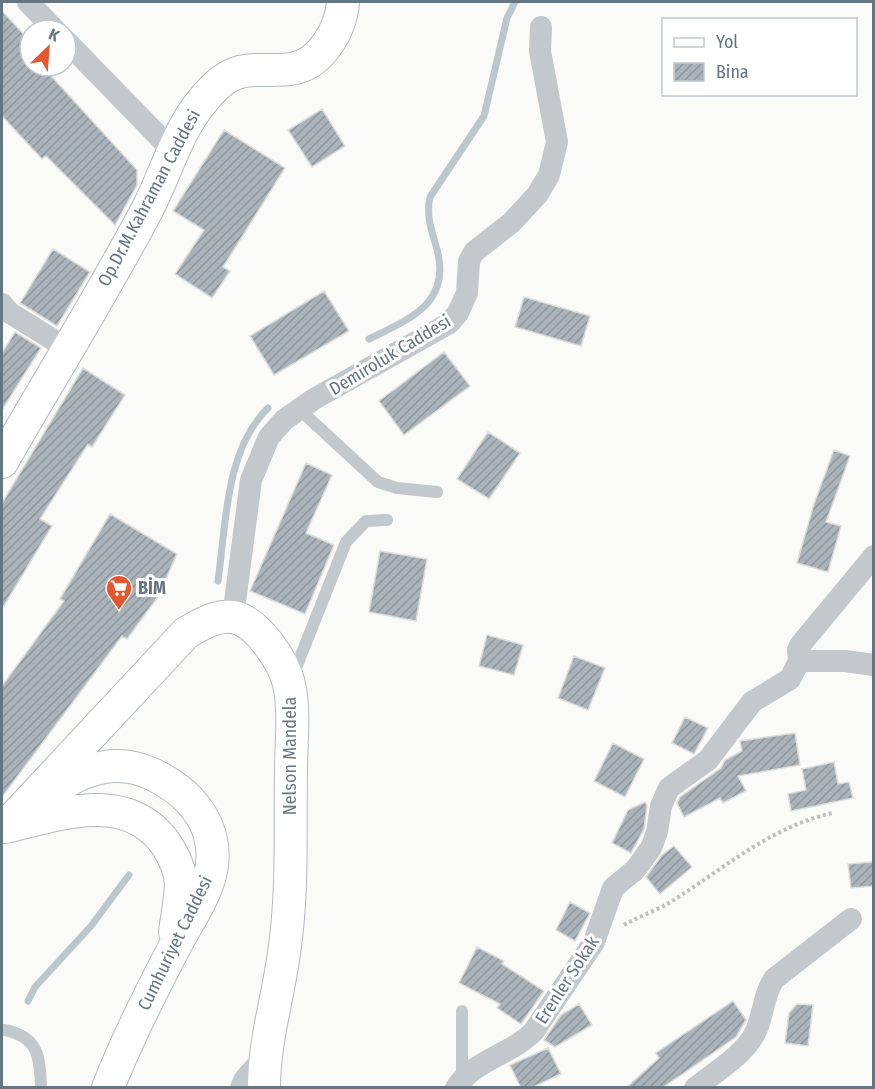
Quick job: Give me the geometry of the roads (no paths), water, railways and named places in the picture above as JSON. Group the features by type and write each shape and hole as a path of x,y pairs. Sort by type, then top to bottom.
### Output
{"street":[{"path":"28,2 43,18"},
{"name":"Op.Dr.M.Kahraman Caddesi","path":"2,462 148,208 172,150 191,112 216,86 234,73 259,68 292,69 307,64 319,54 337,27 343,2"},
{"name":"Demiroluk Caddesi","path":"234,617 250,480 269,437 284,420 299,409 448,324 458,314 467,293 469,261 474,252 511,223 537,195 549,175 557,142 540,51 541,27"},
{"path":"78,53 172,150"},
{"path":"2,304 10,313 68,349"},
{"name":"Erenler Sokak","path":"459,1083 476,1066 525,1041 569,982 594,942 613,888 635,870 651,848 657,832 661,806 669,788 708,760 746,707 790,679 799,661 798,650 801,644 873,556"},
{"path":"3,828 186,633 210,620 234,617"},
{"name":"Nelson Mandela","path":"234,617 262,636 280,660 289,685 290,882 285,952 264,1073"},
{"path":"799,661 845,661 873,665"},
{"name":"Cumhuriyet Caddesi","path":"3,828 70,778 87,770 105,766 127,767 149,773 174,785 189,798 208,827 213,861 200,901 173,949 108,1088"},
{"path":"3,828 94,809 135,816 154,830 178,866 181,885 173,949"},
{"path":"695,1088 748,1043 755,1032 767,989 774,979 851,919"},
{"path":"241,1088 244,1080 264,1073"}],"lane":[{"path":"299,409 378,482 397,488 437,492"},
{"path":"289,685 346,542 366,521 387,520"},
{"path":"459,1083 462,1011"},
{"path":"4,1030 20,1033 30,1041 38,1056 40,1088"}],"waterway":[{"path":"369,339 414,315 434,294 439,281 440,265 430,222 430,197 484,116 507,18 515,2"},
{"path":"218,581 226,513 235,466 254,425 268,408"},
{"path":"28,1001 35,987 91,926 129,875"}],"place":[{"name":"BİM","path":"119,611"}]}
